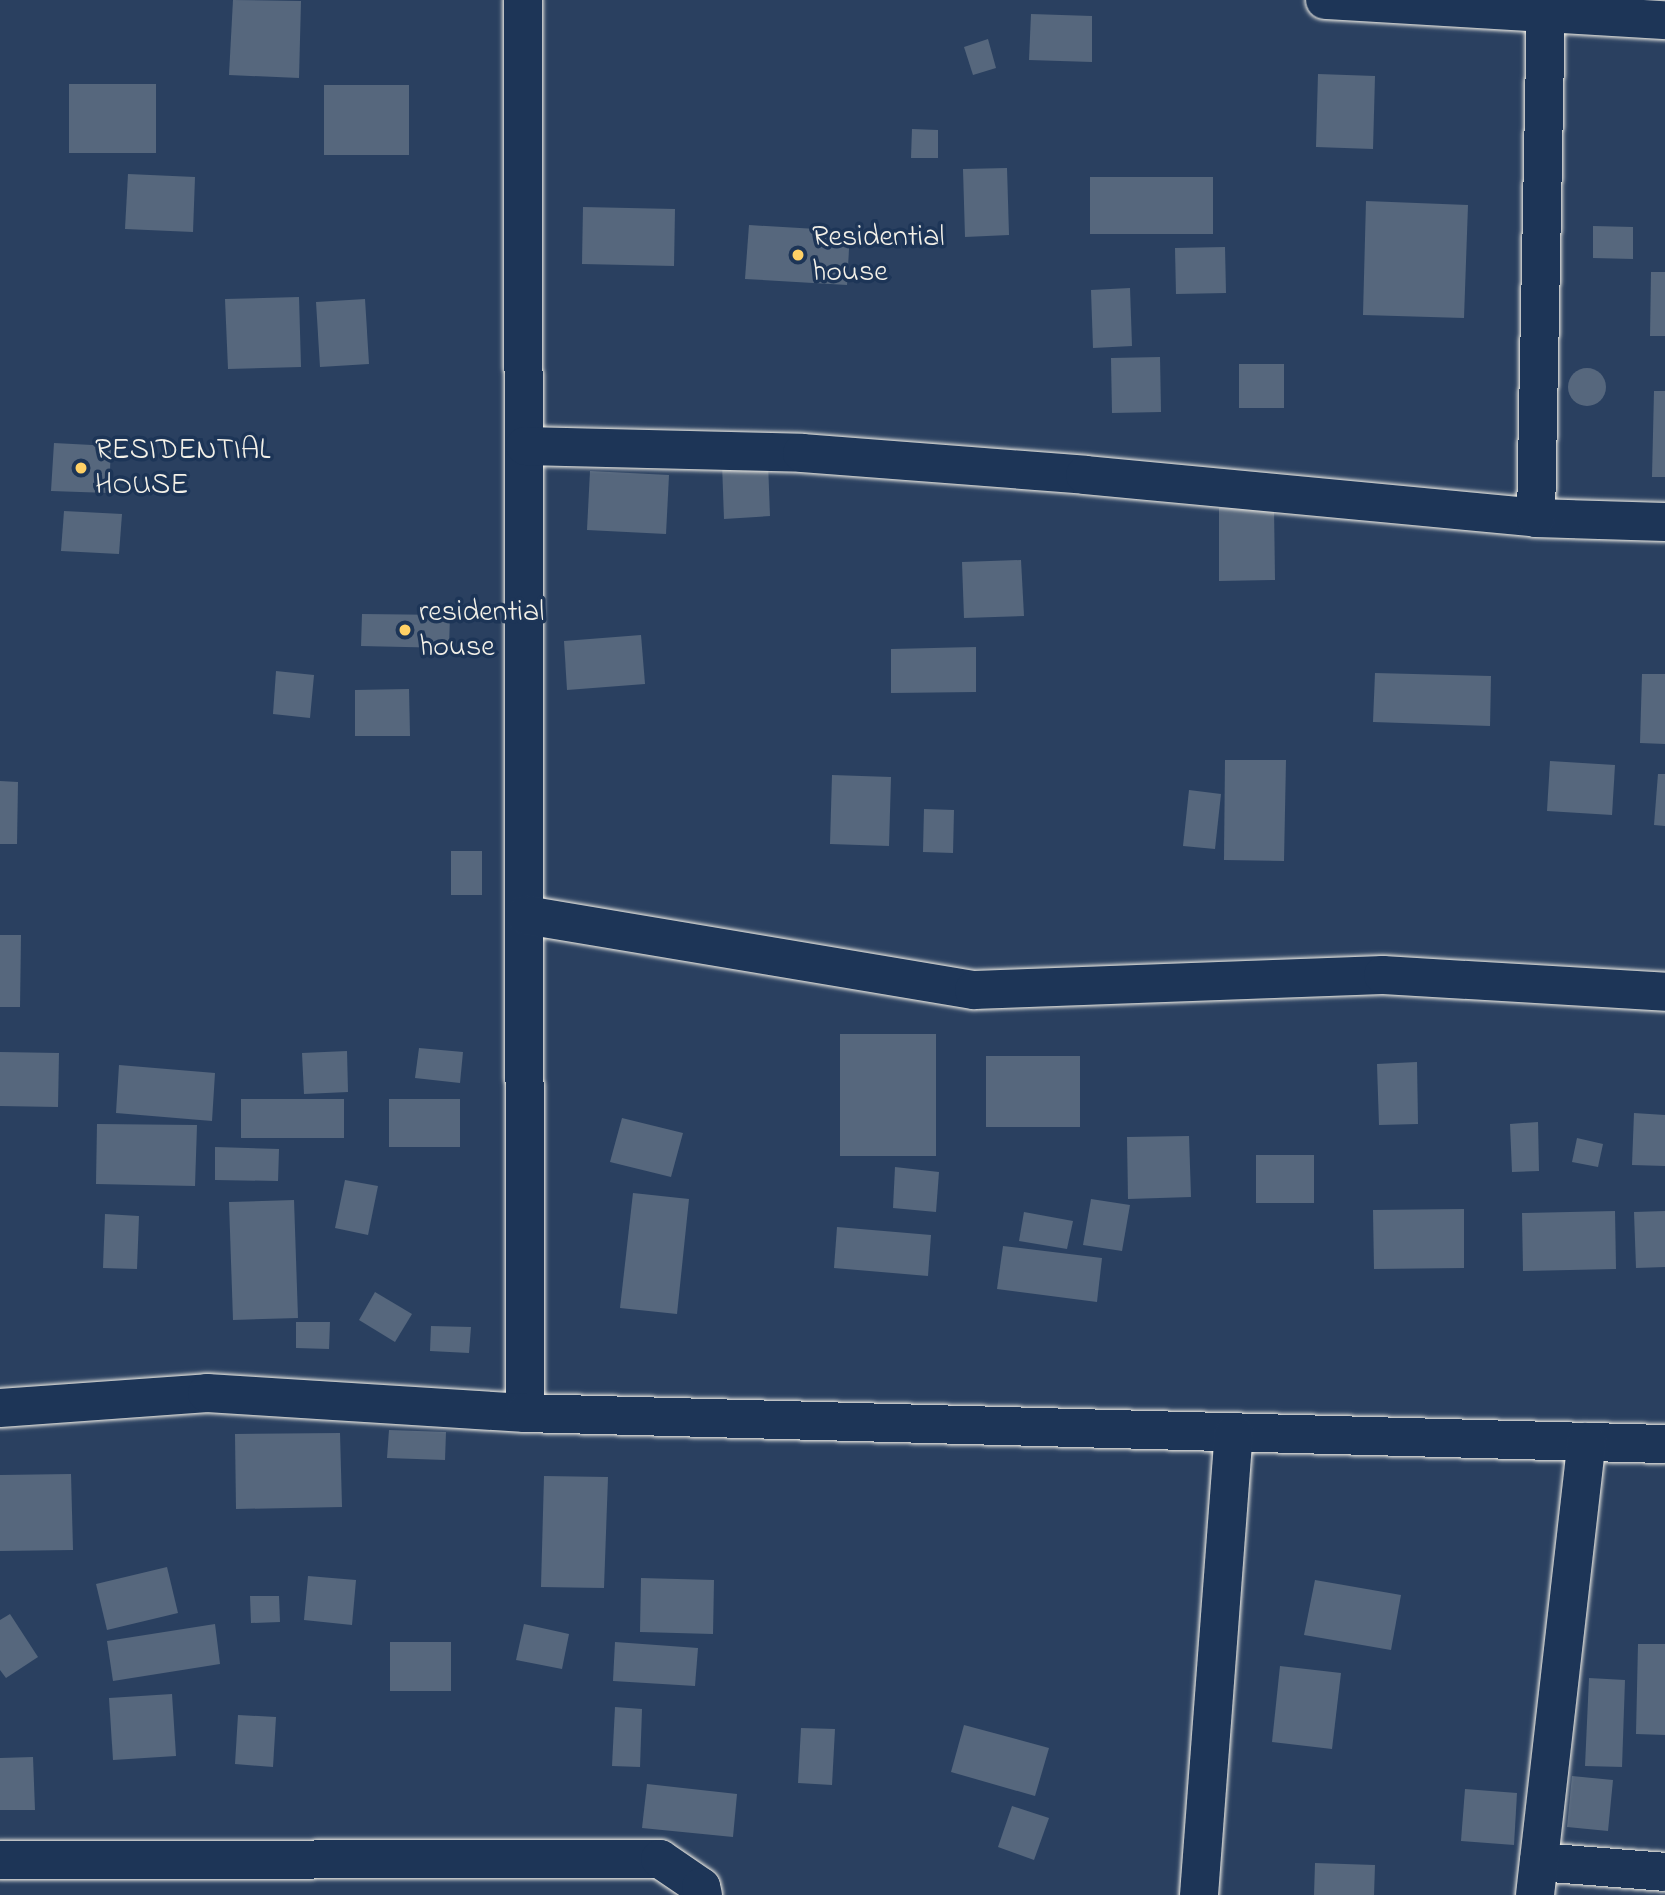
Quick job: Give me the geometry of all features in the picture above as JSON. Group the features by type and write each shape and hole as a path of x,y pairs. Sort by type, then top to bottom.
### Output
{"street":[{"path":"523,0 525,1413"},
{"path":"1325,0 1546,6 1665,20"},
{"path":"1536,518 1546,6"},
{"path":"525,446 802,453 1085,475 1536,518 1665,522"},
{"path":"525,915 974,990 1383,975 1665,992"},
{"path":"0,1408 207,1392 525,1413 1665,1444"},
{"path":"1199,1895 1234,1433"},
{"path":"1587,1442 1537,1879 1665,1872"},
{"path":"0,1860 660,1859 701,1887 703,1895"}],"building":[{"path":"233,0 301,1 299,78 229,75"},
{"path":"1031,14 1092,16 1092,62 1029,60"},
{"path":"988,39 996,68 973,75 964,47"},
{"path":"1318,74 1375,76 1373,149 1316,147"},
{"path":"69,84 156,84 156,153 69,153"},
{"path":"324,85 409,85 409,155 324,155"},
{"name":"residential house","path":"912,129 938,130 938,158 911,158"},
{"name":"Residential house","path":"1007,168 1009,235 965,237 963,169"},
{"path":"128,174 195,177 193,232 125,229"},
{"path":"1090,177 1213,177 1213,234 1090,234"},
{"path":"1366,201 1468,205 1464,318 1363,315"},
{"path":"583,207 675,209 674,266 582,264"},
{"name":"Residential house","path":"749,225 850,231 847,285 745,279"},
{"path":"1593,226 1633,227 1633,259 1593,258"},
{"path":"1225,247 1226,293 1176,294 1175,248"},
{"path":"1651,272 1665,272 1665,336 1650,336"},
{"path":"1130,288 1132,346 1093,348 1091,290"},
{"path":"299,297 301,367 228,369 225,299"},
{"path":"365,299 369,364 320,367 316,302"},
{"path":"1160,357 1161,412 1112,413 1111,358"},
{"path":"1239,364 1284,364 1284,408 1239,408"},
{"path":"1587,368 1600,374 1606,387 1600,400 1587,406 1574,400 1568,387 1574,374"},
{"path":"1654,391 1665,391 1665,477 1652,477"},
{"name":"RESIDENTIAL HOUSE","path":"54,443 111,446 109,493 51,491"},
{"path":"768,462 770,516 724,519 722,463"},
{"path":"590,471 669,475 666,534 587,530"},
{"path":"1219,508 1274,508 1275,580 1219,581"},
{"name":"RESIDENTIAL HOUSE","path":"64,511 122,514 119,554 61,551"},
{"path":"1021,560 1024,616 964,618 962,562"},
{"name":"residential house","path":"362,614 450,615 449,648 361,646"},
{"path":"641,635 645,684 567,690 564,641"},
{"path":"976,647 976,692 891,693 891,649"},
{"path":"276,671 314,675 310,718 273,714"},
{"path":"1375,673 1491,676 1490,726 1373,722"},
{"path":"1642,674 1665,674 1665,744 1640,743"},
{"name":"RESIDENTIAL HOUSE","path":"409,689 410,736 355,736 355,690"},
{"path":"1225,760 1286,760 1284,861 1224,860"},
{"path":"1550,761 1615,765 1612,815 1547,811"},
{"path":"1658,774 1665,774 1665,826 1654,825"},
{"path":"832,775 891,777 889,846 830,844"},
{"path":"0,781 18,782 17,844 0,844"},
{"path":"1189,790 1221,794 1215,849 1183,846"},
{"path":"924,809 954,810 953,853 923,852"},
{"path":"451,851 482,851 482,895 451,895"},
{"path":"0,935 21,935 20,1007 0,1007"},
{"path":"840,1034 936,1034 936,1156 840,1156"},
{"path":"419,1048 463,1052 460,1083 415,1078"},
{"path":"347,1051 348,1092 304,1094 302,1053"},
{"path":"0,1052 59,1053 58,1107 0,1106"},
{"path":"986,1056 1080,1056 1080,1127 986,1127"},
{"path":"1417,1062 1418,1124 1379,1125 1377,1064"},
{"path":"119,1065 215,1073 212,1121 116,1113"},
{"path":"241,1099 344,1099 344,1138 241,1138"},
{"path":"389,1099 460,1099 460,1147 389,1147"},
{"path":"1634,1113 1665,1115 1665,1166 1632,1165"},
{"path":"622,1118 683,1133 671,1177 610,1162"},
{"path":"1538,1122 1539,1171 1512,1172 1510,1124"},
{"path":"97,1124 197,1125 195,1186 96,1184"},
{"path":"1189,1136 1191,1197 1128,1199 1127,1137"},
{"path":"1577,1138 1603,1144 1598,1167 1572,1162"},
{"path":"215,1147 279,1149 278,1181 215,1180"},
{"path":"1256,1155 1314,1155 1314,1203 1256,1203"},
{"path":"895,1167 939,1172 936,1212 893,1208"},
{"path":"345,1180 378,1186 368,1235 335,1228"},
{"path":"633,1193 689,1199 677,1314 620,1308"},
{"path":"1091,1199 1130,1205 1122,1251 1083,1245"},
{"path":"294,1200 298,1318 233,1320 229,1202"},
{"path":"1464,1209 1464,1268 1374,1269 1373,1210"},
{"path":"1615,1211 1616,1269 1523,1271 1522,1213"},
{"path":"1665,1211 1665,1267 1636,1268 1634,1212"},
{"path":"1024,1212 1073,1221 1067,1249 1019,1241"},
{"path":"105,1214 139,1216 137,1269 103,1268"},
{"path":"837,1227 931,1235 928,1276 834,1268"},
{"path":"1003,1246 1102,1258 1097,1302 997,1289"},
{"path":"375,1292 412,1314 395,1342 359,1320"},
{"path":"296,1322 330,1322 329,1349 296,1348"},
{"path":"431,1326 471,1327 469,1353 430,1351"},
{"path":"389,1430 446,1432 445,1460 387,1458"},
{"path":"340,1433 342,1507 236,1509 235,1434"},
{"path":"71,1474 73,1550 0,1551 0,1475"},
{"path":"544,1476 608,1477 604,1588 541,1587"},
{"path":"167,1567 178,1613 107,1630 96,1584"},
{"path":"308,1576 356,1580 352,1625 304,1620"},
{"path":"641,1578 714,1580 713,1634 640,1632"},
{"path":"1315,1580 1401,1595 1391,1650 1304,1635"},
{"path":"250,1596 279,1596 280,1622 251,1623"},
{"path":"10,1614 38,1657 6,1678 0,1670 0,1620"},
{"path":"215,1624 220,1664 113,1681 107,1641"},
{"path":"524,1624 569,1634 562,1669 516,1660"},
{"path":"390,1642 451,1642 451,1691 390,1691"},
{"path":"615,1642 698,1648 695,1686 613,1681"},
{"path":"1638,1644 1665,1644 1665,1735 1636,1734"},
{"path":"1280,1666 1341,1673 1332,1749 1272,1742"},
{"path":"1589,1678 1625,1680 1622,1767 1585,1766"},
{"path":"172,1694 176,1756 113,1760 109,1698"},
{"path":"615,1707 642,1709 640,1767 612,1766"},
{"path":"238,1715 276,1717 273,1767 235,1764"},
{"path":"964,1725 1049,1748 1035,1796 951,1772"},
{"path":"801,1728 835,1729 832,1785 798,1783"},
{"path":"33,1757 35,1810 0,1810 0,1758"},
{"path":"1572,1776 1613,1780 1608,1831 1567,1827"},
{"path":"647,1784 737,1794 733,1837 642,1828"},
{"path":"1465,1789 1517,1793 1514,1845 1461,1841"},
{"path":"1012,1806 1049,1818 1034,1860 998,1847"},
{"path":"1315,1863 1375,1865 1374,1895 1314,1895"}],"place":[{"name":"Residential house","path":"798,255"},
{"name":"RESIDENTIAL HOUSE","path":"81,468"},
{"name":"residential house","path":"405,630"}]}
